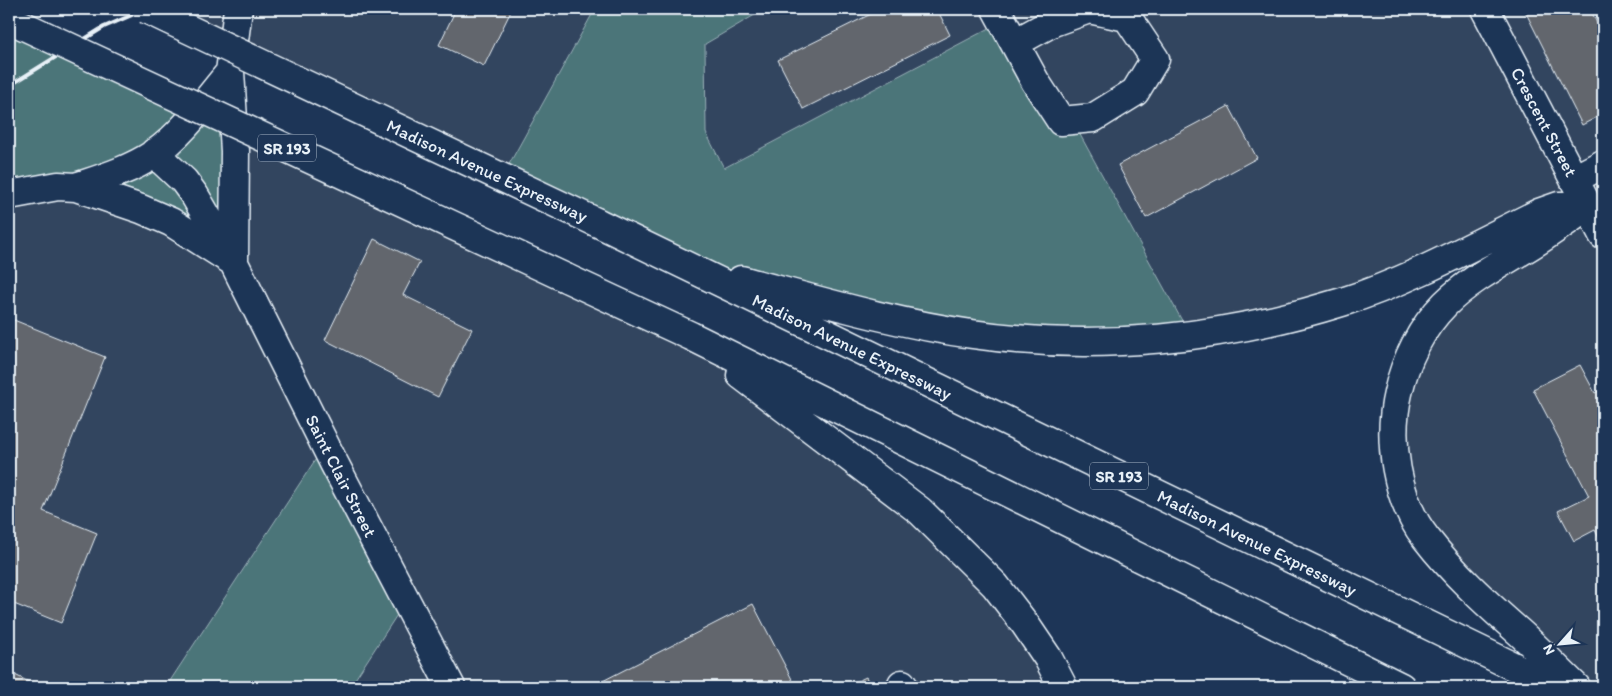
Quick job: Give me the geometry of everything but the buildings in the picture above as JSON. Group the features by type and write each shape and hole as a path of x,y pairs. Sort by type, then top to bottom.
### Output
{"main road":[{"name":"Madison Avenue Expressway","path":"146,9 596,222 1556,687"},
{"name":"Saint Clair Street","path":"234,263 235,152 230,72 238,9"},
{"path":"996,9 1035,81 1061,121 1093,118 1135,92 1155,59 1127,17 1088,9 1053,22 1015,43"},
{"name":"Crescent Street","path":"1485,9 1603,235"},
{"name":"SR 193","path":"9,19 691,336 1401,687"},
{"path":"76,187 126,169 154,153 178,132 230,72"},
{"name":"Saint Clair Street","path":"154,153 184,181 195,196 234,263 334,463 451,687"},
{"path":"1574,179 1603,164"},
{"path":"9,195 58,186 76,187 141,208 171,222 234,263"},
{"path":"682,265 884,317 939,328 974,334 1057,342 1105,342 1190,336 1276,319 1343,302 1419,272 1540,213 1559,206 1588,206"},
{"path":"1576,687 1479,597 1425,537 1412,515 1403,493 1392,437 1395,404 1401,378 1417,342 1445,304 1473,280 1542,238 1588,206"},
{"path":"691,336 920,511 995,585 1048,658 1063,687"}],"shaded area":[{"path":"146,9 595,9 502,177"},
{"path":"765,9 1603,9 1603,687 1576,687 1425,537 1395,460 1417,342 1587,207 1419,272 1191,337 1072,120 1003,21 724,168 706,133 705,44"},
{"path":"235,124 691,336 920,511 1063,687 350,687 406,601 325,445 166,687 9,687 9,195"}],"green space":[{"path":"595,9 765,9 705,44 706,133 724,168 1003,21 1072,120 1191,337 1057,342 682,265 502,177"},
{"path":"9,19 199,108 230,72 234,263 76,187 9,195"},
{"path":"325,445 406,601 350,687 166,687"}],"railway":[{"path":"9,86 104,27 146,9"}]}
